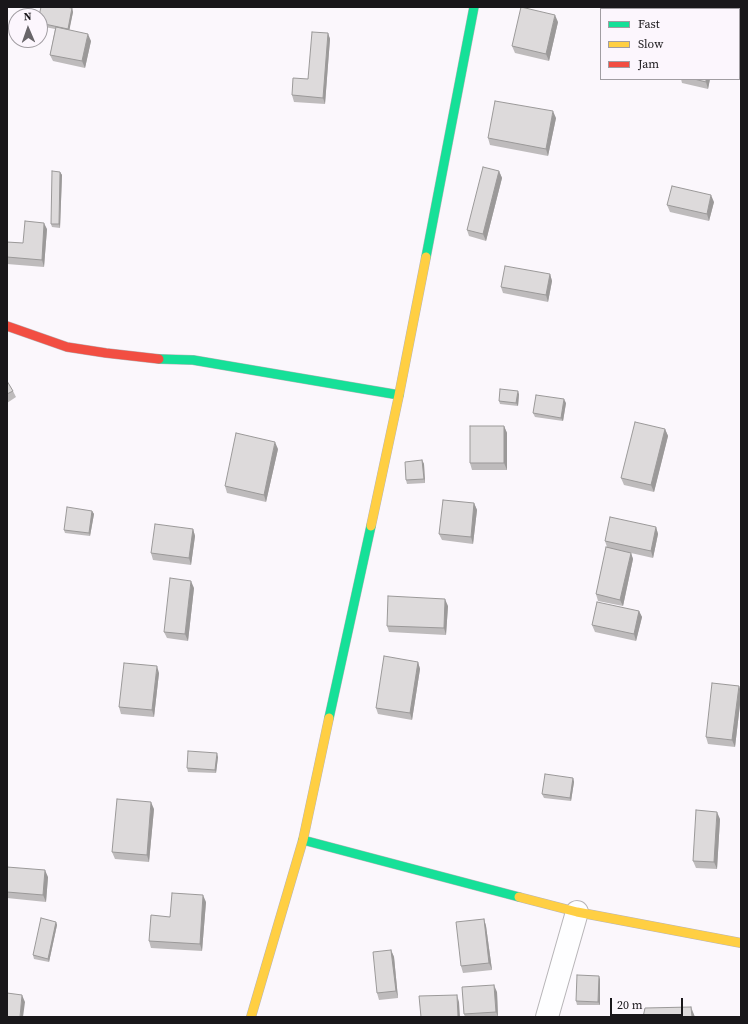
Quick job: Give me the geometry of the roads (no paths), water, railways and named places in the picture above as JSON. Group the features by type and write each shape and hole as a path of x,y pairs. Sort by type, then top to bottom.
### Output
{"street":[{"path":"251,1017 303,840 399,395 474,7"},
{"path":"7,326 67,347 106,353 173,360 193,360 399,395"},
{"path":"303,840 577,912 741,943"},
{"path":"547,1017 577,912"}]}
